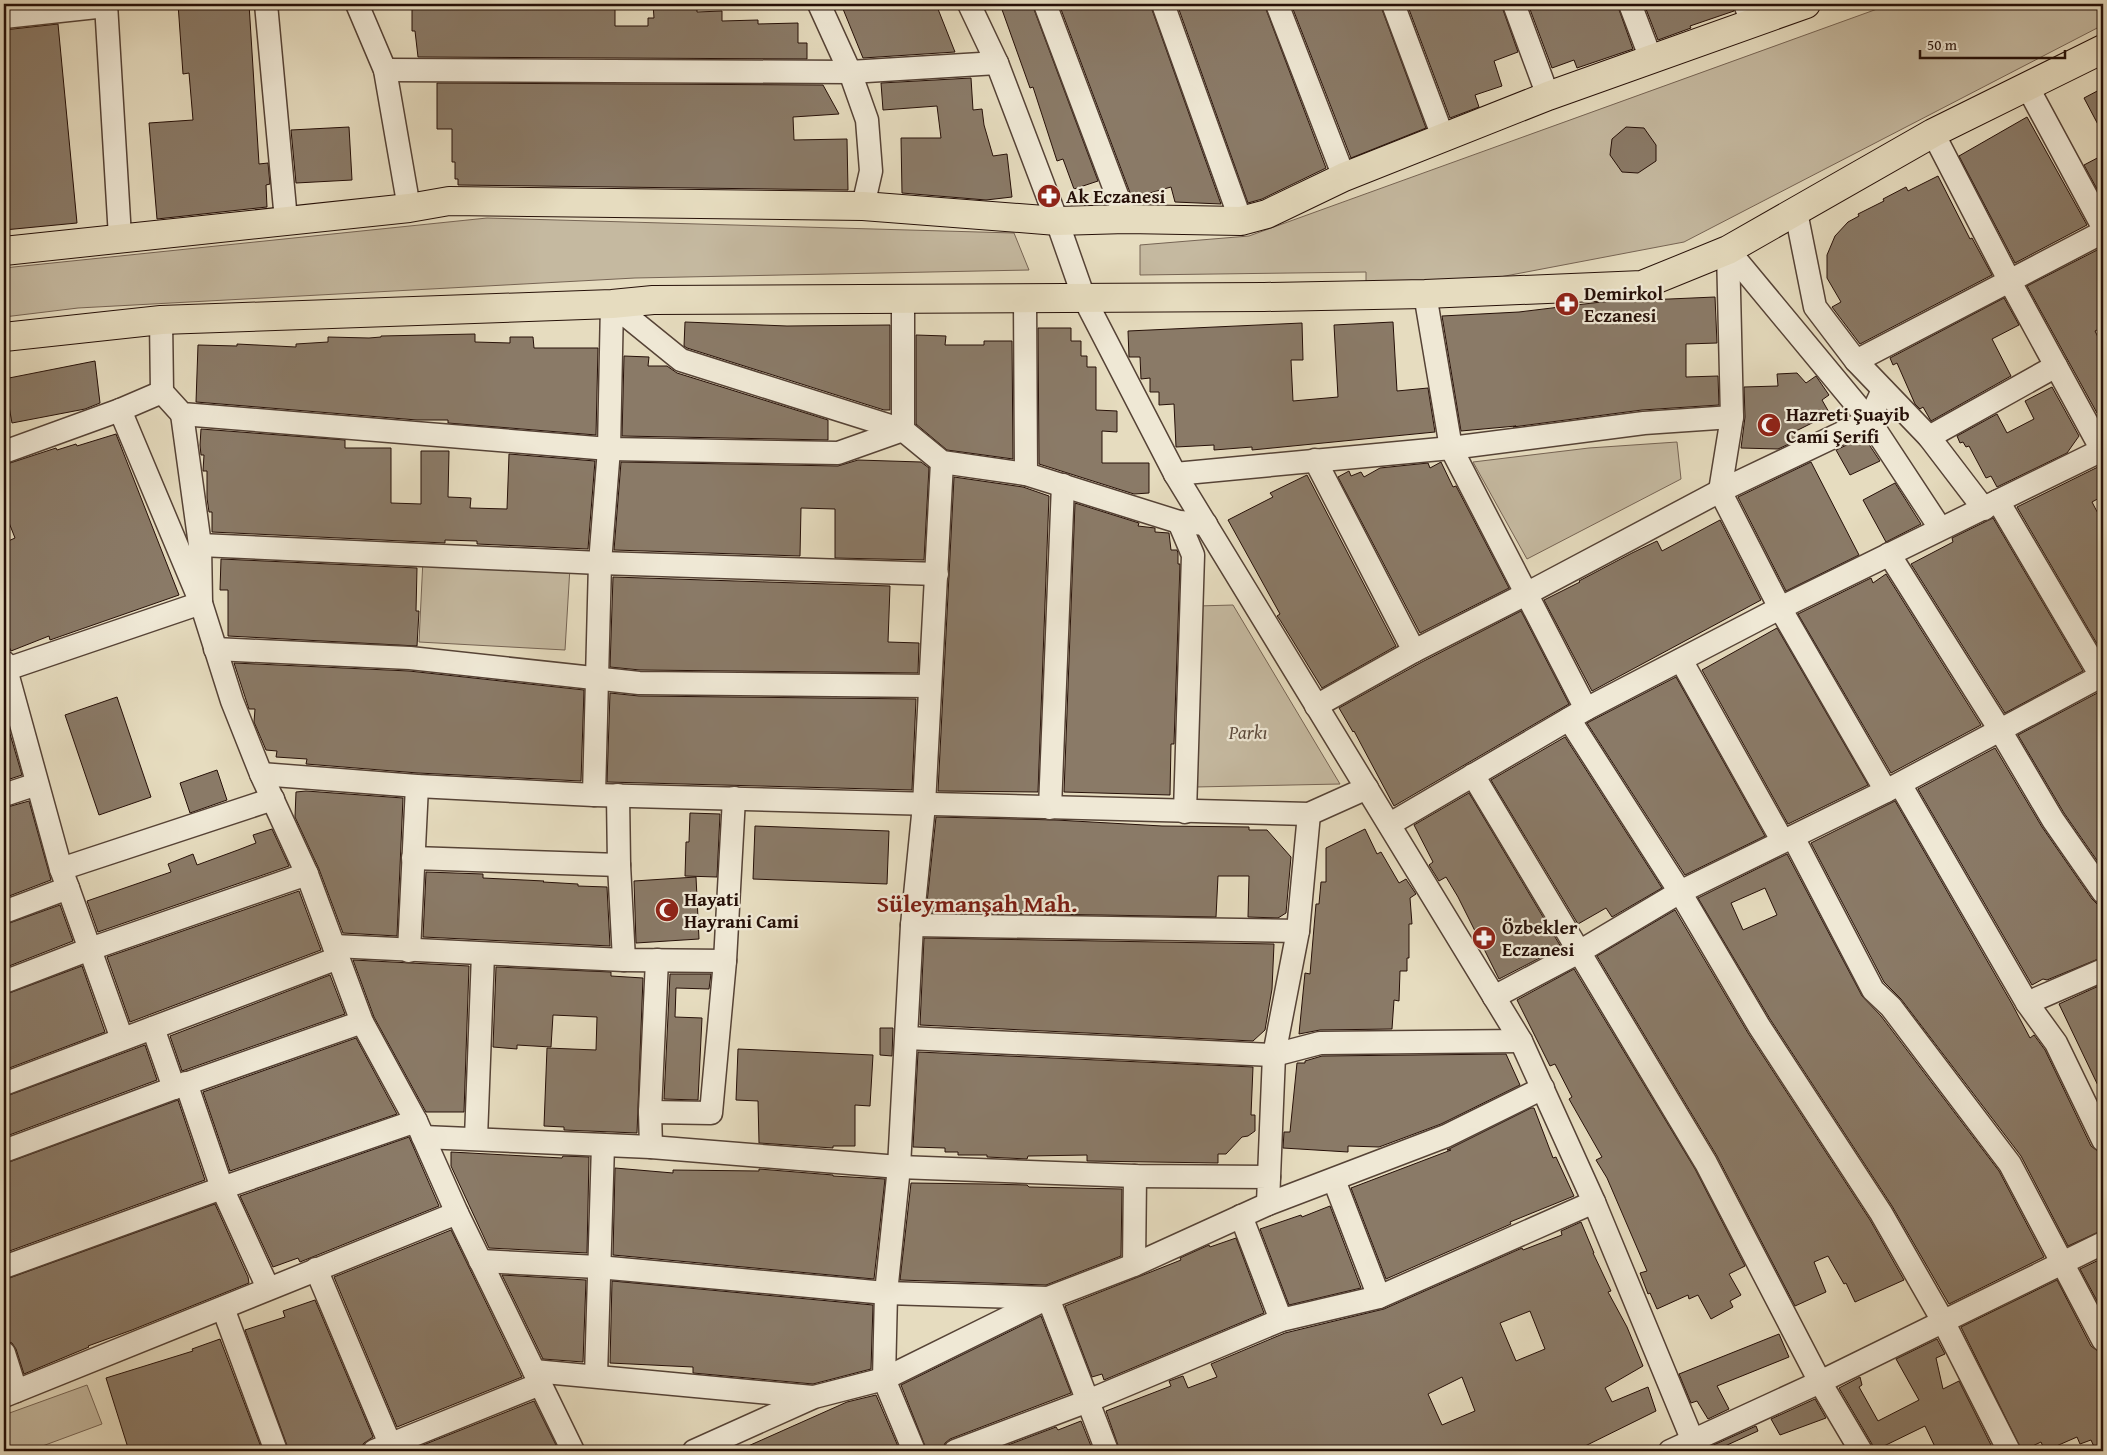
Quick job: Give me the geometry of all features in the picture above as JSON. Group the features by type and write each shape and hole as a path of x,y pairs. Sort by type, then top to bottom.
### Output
{"main road":[{"path":"4,250 409,208 449,201 864,206 1057,221 1126,219 1241,221 1267,214 1344,177 1443,137 1548,96 1651,60 1749,13 1806,4"},
{"path":"4,337 160,320 612,304 653,300 1264,298 1425,294 1642,285 1728,250 1933,133 2028,88 2103,49"}],"street":[{"path":"266,4 286,220"},
{"path":"357,4 385,70 409,208"},
{"path":"819,4 850,72 867,120 871,171 864,206"},
{"path":"969,4 997,63 1084,298 1175,474 1521,1041 1544,1088 1594,1202 1694,1446"},
{"path":"1045,4 1126,219"},
{"path":"1163,4 1241,221"},
{"path":"1277,4 1344,177"},
{"path":"1393,4 1443,137"},
{"path":"1514,4 1548,96"},
{"path":"1630,4 1651,60"},
{"path":"4,17 106,5 120,237"},
{"path":"385,70 850,72 997,63"},
{"path":"2028,88 2103,227"},
{"path":"1390,824 1578,714 1780,608 1940,528 2103,451 2009,280 1933,133"},
{"path":"1494,997 1579,952 1680,892 1893,787 2102,676 1991,505 1856,361 1815,307 1796,212"},
{"path":"1856,361 2103,232"},
{"path":"1728,250 1732,417 1720,491 1780,608 2028,1003 2056,1043 2103,1140"},
{"path":"1728,250 1869,420 1940,528"},
{"path":"1425,294 1451,448 1526,594 1578,714 1759,1026 1880,1214 1943,1321 2009,1451"},
{"path":"1025,299 1026,474"},
{"path":"903,300 903,430"},
{"path":"612,304 681,360 903,430 942,462 1026,474 1179,522 1206,524"},
{"path":"594,795 600,563 609,449 612,304"},
{"path":"160,320 162,392 182,414 200,544 201,603"},
{"path":"1929,438 2056,366"},
{"path":"1316,706 1414,651 1720,491 1869,420 1883,390"},
{"path":"4,452 120,410 162,392"},
{"path":"120,410 201,603 232,701 261,774 307,874 362,1022 420,1129 457,1214 573,1451"},
{"path":"182,414 609,449 838,453 903,430"},
{"path":"1175,474 1451,448 1644,423 1732,417"},
{"path":"1315,460 1414,651"},
{"path":"914,1451 884,1379 886,1293 899,1167 912,925 924,805 942,462"},
{"path":"1050,808 1063,485"},
{"path":"1179,522 1192,555 1184,812"},
{"path":"200,544 600,563 937,574"},
{"path":"1889,554 2000,730 2053,820 2103,892"},
{"path":"122,1039 65,878 5,667 201,603"},
{"path":"215,649 410,658 639,683 930,686"},
{"path":"1681,660 1788,838 1873,990 1891,1007 2010,1164 2103,1340"},
{"path":"261,774 417,786 618,796 1310,814 1367,788"},
{"path":"1474,775 1706,1164 1820,1382 1861,1451"},
{"path":"4,795 37,784"},
{"path":"409,951 417,786"},
{"path":"618,796 619,865 624,960"},
{"path":"650,1112 711,1114 725,961 734,798"},
{"path":"4,912 65,878 273,799"},
{"path":"1268,1204 1274,1055 1298,931 1310,814"},
{"path":"413,858 619,865"},
{"path":"4,982 90,949 307,874"},
{"path":"912,925 1298,931"},
{"path":"4,1084 152,1028 336,952 409,951 624,960 725,961"},
{"path":"476,1138 483,954"},
{"path":"651,1147 650,1112 657,960"},
{"path":"2028,1003 2103,970"},
{"path":"4,1152 180,1086 362,1022"},
{"path":"152,1028 180,1086 222,1188 268,1288"},
{"path":"907,1038 1274,1055 1320,1043 1521,1041"},
{"path":"708,1448 814,1397 884,1379 1048,1298 1134,1265 1268,1204 1446,1136 1544,1088"},
{"path":"4,1267 222,1188 420,1129 476,1138 651,1147 899,1167 1135,1176 1269,1177"},
{"path":"596,1376 603,1145"},
{"path":"1134,1265 1135,1176"},
{"path":"1334,1180 1380,1297"},
{"path":"955,1451 1088,1401 1281,1320 1380,1297 1594,1202"},
{"path":"4,1353 10,1393 223,1308 268,1288 457,1214"},
{"path":"1241,1216 1281,1320"},
{"path":"1670,1451 1694,1446 2103,1243"},
{"path":"480,1260 598,1267 886,1293 1048,1298"},
{"path":"316,1269 386,1449 537,1377 596,1376 814,1397"},
{"path":"1048,1298 1107,1451"},
{"path":"223,1308 276,1451"}],"green space":[{"path":"1891,4 2103,4 2103,25 1684,242 1458,285 1366,288 1366,272 1140,275 1140,245 1249,236"},
{"path":"487,218 1014,233 1029,270 635,278 78,308 4,317 4,268"},
{"path":"1677,442 1681,479 1527,559 1473,462 1589,448"},
{"path":"423,559 570,567 565,650 419,642"},
{"name":"Parkı","path":"1233,605 1340,784 1195,787 1197,606"},
{"path":"87,1385 102,1424 29,1451 4,1451 4,1415"}],"building":[{"path":"178,4 249,4 259,164 268,163 270,184 266,185 267,207 157,219 149,123 193,120 189,73 183,74"},
{"path":"412,4 615,4 615,26 648,26 648,18 654,18 653,4 697,4 697,12 722,11 722,21 758,20 758,24 798,23 798,43 807,43 807,59 418,57 415,31 412,31"},
{"path":"841,4 936,4 955,52 863,58"},
{"path":"1000,4 1032,4 1098,181 1074,189 1063,159 1057,161 1033,87 1030,88"},
{"path":"1059,4 1150,4 1221,204 1175,202 1171,187 1132,198"},
{"path":"1177,4 1264,4 1326,168 1262,199 1248,203"},
{"path":"1291,4 1380,4 1426,128 1351,158"},
{"path":"1407,4 1501,4 1518,52 1494,61 1502,86 1475,95 1479,107 1450,118"},
{"path":"1528,4 1617,4 1633,49 1577,68 1574,60 1552,68"},
{"path":"1644,4 1732,4 1734,11 1690,26 1691,28 1658,40"},
{"path":"58,24 77,223 4,230 4,30"},
{"path":"971,78 973,110 982,109 984,125 993,156 1007,154 1012,197 986,200 902,193 901,138 941,138 937,106 883,110 881,83"},
{"path":"437,83 823,85 839,114 793,117 794,140 847,139 848,190 458,185 458,179 455,179 455,162 452,162 452,129 437,129"},
{"path":"2103,88 2103,134 2084,98"},
{"path":"2027,117 2087,225 2015,263 1959,156"},
{"path":"349,127 352,180 296,183 291,130"},
{"path":"1626,127 1644,128 1656,145 1656,161 1638,173 1622,172 1610,155 1612,139"},
{"path":"2103,155 2103,200 2084,165"},
{"path":"1938,176 1970,239 1972,238 1992,275 1860,344 1832,307 1841,302 1827,278 1827,255 1835,236 1848,222 1859,216 1858,214 1884,201 1883,199 1906,187 1908,191"},
{"path":"2103,247 2103,327 2095,331 2103,347 2103,404 2097,413 2027,286"},
{"path":"1715,297 1717,343 1686,344 1686,377 1718,376 1719,405 1642,410 1513,427 1516,426 1461,431 1442,316 1519,312 1601,302"},
{"path":"2004,298 2019,325 1992,339 2011,376 1931,421 1923,407 1920,409 1915,404 1897,363 1893,365 1890,358"},
{"path":"685,322 787,326 890,325 890,410 884,410 687,348 684,346"},
{"path":"1393,322 1397,391 1428,388 1435,432 1252,450 1252,447 1214,450 1214,445 1176,447 1174,404 1159,405 1159,392 1150,392 1150,378 1141,379 1140,357 1129,357 1128,331 1302,323 1303,360 1291,360 1293,401 1338,397 1334,325"},
{"path":"1038,328 1071,328 1071,341 1081,341 1081,356 1087,356 1087,367 1096,367 1096,410 1117,411 1117,432 1102,431 1102,463 1149,463 1149,493 1134,494 1039,464"},
{"path":"475,334 475,342 510,343 510,337 533,337 534,348 598,348 596,435 448,423 448,420 417,420 196,402 198,345 237,346 237,344 296,347 296,344 328,342 328,337 369,338 381,336"},
{"path":"916,335 946,336 945,345 984,345 984,341 1012,341 1013,459 947,450 916,424"},
{"path":"624,356 649,357 648,366 667,366 677,373 828,420 828,440 622,436"},
{"path":"95,361 100,403 85,409 12,423 4,379"},
{"path":"1797,373 1806,383 1816,376 1829,395 1822,400 1830,414 1796,431 1800,439 1778,449 1741,448 1745,417 1744,387 1778,386 1777,374"},
{"path":"2052,387 2079,436 2067,453 1997,487 1991,476 1986,478 1969,446 1966,447 1963,442 1960,443 1957,436 1997,414 2007,433 2034,419 2025,401"},
{"path":"201,429 345,440 345,448 391,448 391,503 421,504 421,451 449,451 448,497 471,498 470,508 507,509 509,454 595,461 588,549 477,544 477,541 445,540 445,543 212,532 212,512 209,512 207,498 207,471 203,471 204,455 201,455"},
{"path":"116,434 179,595 50,640 49,636 11,651 4,635 4,543 15,538 4,510 4,465 56,448 57,450 76,444 77,446"},
{"path":"1864,437 1880,461 1850,475 1836,450"},
{"path":"858,460 921,462 929,468 924,560 835,558 835,509 801,508 800,556 614,550 621,462 838,466"},
{"path":"1441,462 1453,487 1456,486 1509,588 1420,633 1338,477 1349,471 1351,476 1361,472 1364,477 1380,468 1428,463 1430,468"},
{"path":"1811,462 1859,555 1786,591 1738,497"},
{"path":"2102,465 2103,496 2092,502 2103,523 2103,654 2017,507"},
{"path":"1307,475 1396,646 1322,688 1277,616 1280,614 1228,520 1273,497 1270,493"},
{"path":"954,477 1023,487 1049,496 1038,792 938,791"},
{"path":"1895,483 1921,524 1886,542 1863,500"},
{"path":"1075,503 1139,523 1138,526 1155,528 1155,532 1169,533 1171,550 1177,550 1178,553 1178,564 1180,564 1174,744 1171,744 1170,795 1064,792"},
{"path":"1993,518 2083,671 2005,713 1911,564 1953,542 1952,538"},
{"path":"1720,520 1761,600 1592,691 1544,600 1657,541 1662,551"},
{"path":"221,559 417,568 416,611 419,611 417,646 228,636 228,590 220,590"},
{"path":"1886,574 1981,725 1891,773 1798,614 1871,578 1873,583"},
{"path":"613,577 890,586 888,642 919,643 918,673 640,670 610,667"},
{"path":"1521,611 1569,704 1394,806 1354,731 1339,708 1420,663"},
{"path":"1777,628 1868,785 1788,824 1702,670"},
{"path":"234,663 409,671 584,690 581,781 418,773 306,764 307,759 276,757 277,751 266,750 254,722 255,709 249,709"},
{"path":"1676,677 1765,836 1685,875 1587,723"},
{"path":"2103,690 2103,869 2064,813 2018,735"},
{"path":"610,693 639,696 916,699 912,790 607,782"},
{"path":"117,697 151,797 99,815 65,715"},
{"path":"4,718 22,775 4,781"},
{"path":"1565,737 1662,888 1612,917 1606,908 1578,924 1491,780"},
{"path":"1995,748 2042,827 2092,899 2097,904 2103,905 2103,957 2047,980 2043,979 2032,985 1918,789"},
{"path":"217,770 227,800 190,813 180,783"},
{"path":"306,791 403,798 397,936 343,933 319,869 295,817 296,792"},
{"path":"1469,793 1561,947 1499,979 1446,877 1439,881 1429,865 1433,862 1414,825"},
{"path":"29,801 51,880 4,898 4,808"},
{"path":"1895,801 2030,1038 2034,1035 2045,1050 2091,1146 2099,1152 2103,1161 2103,1230 2068,1246 2021,1156 1901,999 1884,982 1811,843"},
{"path":"690,813 720,814 717,877 685,876 686,842 689,842"},
{"path":"936,817 1056,820 1162,826 1249,827 1249,830 1267,830 1291,857 1286,913 1278,918 1248,917 1249,876 1218,876 1216,917 926,912"},
{"path":"755,826 889,831 887,884 753,879"},
{"path":"272,829 289,866 98,932 87,901 171,872 168,864 193,854 197,865 256,843 253,835"},
{"path":"1365,829 1377,854 1381,852 1399,883 1406,879 1416,894 1410,898 1412,924 1409,924 1409,958 1407,958 1407,971 1400,971 1399,1001 1394,1000 1392,1029 1320,1030 1299,1034 1305,973 1310,974 1316,904 1319,904 1321,882 1326,882 1326,848"},
{"path":"1787,854 1862,996 1881,1016 1999,1171 2044,1257 1949,1304 1892,1206 1770,1019 1698,898","holes":["1765,888 1777,915 1743,930 1731,903"]},
{"path":"426,872 483,874 483,878 607,887 610,946 423,937"},
{"name":"Hayati Hayrani Cami","path":"696,877 699,939 636,943 634,881"},
{"path":"299,891 321,950 130,1022 107,957"},
{"path":"60,905 73,941 4,968 4,925"},
{"path":"1675,910 1748,1033 1870,1220 1904,1280 1855,1302 1846,1283 1844,1284 1828,1256 1814,1262 1826,1292 1795,1306 1717,1156 1597,956"},
{"path":"924,938 1274,944 1272,989 1265,1030 1253,1041 920,1025"},
{"path":"353,960 469,966 464,1112 426,1112 374,1017"},
{"path":"82,966 105,1032 4,1070 4,995"},
{"path":"496,967 611,972 611,976 643,978 637,1133 564,1130 564,1127 544,1126 547,1048 596,1050 597,1017 553,1015 551,1047 517,1045 517,1049 493,1047"},
{"path":"1574,969 1695,1169 1745,1266 1729,1274 1741,1295 1730,1301 1733,1307 1711,1319 1698,1295 1689,1299 1688,1295 1657,1309 1650,1293 1648,1294 1640,1273 1647,1271 1607,1178 1596,1160 1602,1157 1569,1099 1572,1097 1555,1064 1550,1066 1517,1000"},
{"path":"670,974 711,974 709,989 676,988 675,1017 702,1018 698,1100 664,1099"},
{"path":"330,975 345,1014 182,1071 170,1036"},
{"path":"2103,984 2103,1096 2059,1004"},
{"path":"880,1028 893,1028 892,1056 880,1055"},
{"path":"356,1038 397,1114 230,1171 203,1092"},
{"path":"145,1045 157,1080 4,1137 4,1097"},
{"path":"738,1049 873,1055 870,1106 855,1105 855,1146 833,1146 833,1148 759,1143 758,1101 736,1100"},
{"path":"918,1052 1253,1067 1251,1115 1255,1115 1255,1131 1248,1136 1242,1137 1226,1154 1218,1154 1218,1163 1087,1161 1087,1155 1028,1156 1027,1159 987,1157 987,1155 958,1155 958,1152 945,1152 945,1148 913,1147"},
{"path":"1506,1054 1520,1085 1441,1124 1379,1147 1348,1146 1348,1152 1283,1148 1284,1132 1290,1132 1297,1063 1305,1063 1305,1061 1322,1056"},
{"path":"178,1100 205,1180 4,1253 4,1164"},
{"path":"1534,1108 1553,1158 1556,1157 1574,1196 1510,1222 1511,1224 1386,1279 1351,1188 1451,1150 1447,1150"},
{"path":"409,1137 439,1206 300,1262 298,1258 273,1267 240,1196"},
{"path":"451,1152 562,1158 563,1156 589,1157 587,1253 489,1248 451,1166"},
{"path":"615,1168 673,1173 673,1170 759,1171 759,1169 885,1179 874,1279 613,1255"},
{"path":"911,1183 1122,1189 1121,1256 1046,1285 900,1280"},
{"path":"215,1204 249,1283 88,1346 24,1374 16,1349 12,1343 4,1340 4,1280"},
{"path":"1330,1206 1361,1288 1289,1305 1260,1229 1301,1215 1302,1217"},
{"path":"1581,1222 1611,1291 1608,1292 1627,1327 1643,1366 1605,1388 1612,1402 1648,1387 1656,1411 1575,1451 1120,1451 1106,1411 1171,1386 1169,1381 1183,1376 1188,1388 1217,1377 1211,1364 1285,1333 1384,1309 1522,1248 1523,1250 1562,1235 1561,1231","holes":["1530,1311 1545,1349 1516,1361 1500,1323","1462,1377 1475,1411 1442,1425 1428,1394"]},
{"path":"451,1230 522,1377 397,1427 334,1277"},
{"path":"1236,1238 1264,1313 1104,1380 1102,1374 1092,1377 1065,1306 1181,1260 1180,1258 1209,1245 1210,1247"},
{"path":"2103,1258 2103,1312 2080,1269"},
{"path":"502,1275 586,1280 583,1362 543,1359"},
{"path":"2057,1280 2091,1346 2099,1352 2103,1362 2103,1451 2096,1451 2091,1440 2080,1444 2077,1437 2045,1451 2041,1442 2022,1451 1961,1327"},
{"path":"612,1281 873,1305 871,1369 813,1384 693,1373 693,1367 610,1363"},
{"path":"315,1300 373,1437 364,1443 359,1451 289,1451 245,1330 285,1317 283,1311"},
{"path":"1041,1316 1071,1393 950,1439 945,1443 942,1451 927,1451 901,1385"},
{"path":"1779,1334 1789,1357 1717,1386 1729,1409 1708,1419 1697,1401 1691,1403 1679,1374"},
{"path":"220,1339 261,1447 248,1451 129,1451 106,1378 193,1351 192,1349"},
{"path":"1937,1339 1945,1354 1936,1358 1943,1389 1959,1381 1994,1451 1937,1451 1925,1426 1884,1446 1887,1451 1874,1451 1872,1444 1839,1388 1860,1377 1862,1385 1859,1387 1878,1421 1919,1400 1896,1359"},
{"path":"876,1395 900,1451 737,1451 847,1402"},
{"path":"1815,1399 1826,1418 1780,1435 1771,1419"},
{"path":"534,1401 559,1451 408,1451"},
{"path":"1081,1421 1093,1451 992,1451 1056,1427 1058,1430"},
{"path":"1756,1426 1758,1431 1725,1446 1727,1451 1710,1450 1709,1447"}],"place":[{"name":"Ak Eczanesi","path":"1049,196"},
{"name":"Demirkol Eczanesi","path":"1567,304"},
{"name":"Hazreti Şuayib Cami Şerifi","path":"1769,425"},
{"name":"Hayati Hayrani Cami","path":"667,910"},
{"name":"Özbekler Eczanesi","path":"1484,938"}],"district":[{"name":"Süleymanşah Mah.","path":"977,903"}]}
